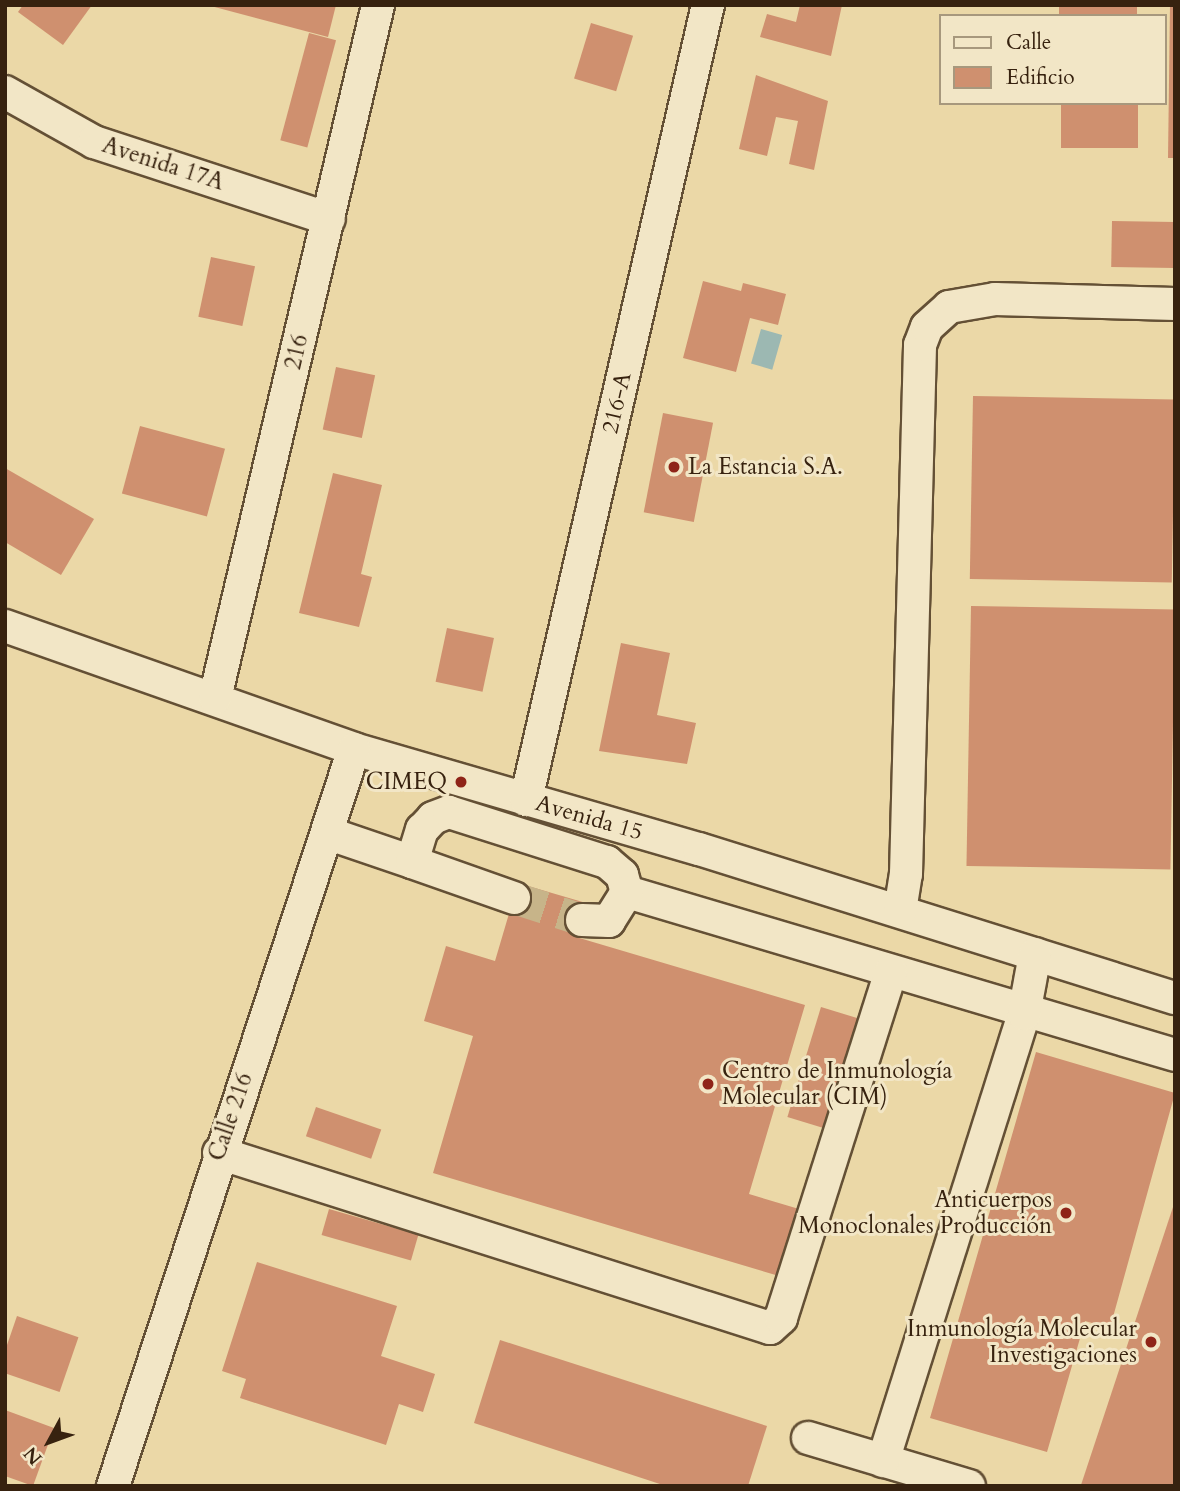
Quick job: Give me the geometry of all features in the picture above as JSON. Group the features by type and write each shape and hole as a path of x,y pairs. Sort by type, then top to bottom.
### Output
{"street":[{"name":"216","path":"215,698 378,5"},
{"name":"216-A","path":"526,800 708,5"},
{"name":"Avenida 17A","path":"5,92 94,142 329,219"},
{"path":"900,911 906,874 919,345 927,327 948,307 995,299 1175,304"},
{"name":"Avenida 15","path":"5,626 41,643 215,698 354,749 900,911 1175,998"},
{"path":"5,653 41,643"},
{"name":"Calle 216","path":"113,1486 219,1153 354,749"},
{"path":"412,862 422,830 449,812 607,862 622,875 627,892 609,921 582,920"},
{"path":"327,833 514,898"},
{"path":"627,892 1024,1014 1175,1055"},
{"path":"883,1461 1024,1014 1035,954"},
{"path":"219,1153 770,1328 780,1318 891,972"},
{"path":"808,1438 968,1486"}],"water":[{"path":"761,329 782,335 772,370 751,364"}],"building":[{"path":"23,5 92,5 63,45 18,12"},
{"path":"207,5 336,5 328,37"},
{"path":"800,5 842,5 831,56 760,37 767,14 796,22"},
{"path":"1059,5 1137,5 1137,14 1059,14"},
{"path":"1170,5 1175,5 1175,158 1168,158"},
{"path":"591,23 633,36 616,91 574,78"},
{"path":"309,33 336,40 307,147 280,140"},
{"path":"756,75 828,101 814,170 789,164 798,121 776,117 767,156 739,149"},
{"path":"1061,105 1138,105 1138,148 1061,148"},
{"path":"1112,221 1175,222 1174,268 1111,267"},
{"path":"211,257 255,266 242,326 198,317"},
{"path":"703,281 741,291 743,283 786,294 778,325 750,318 736,372 683,358"},
{"path":"336,367 375,375 362,438 323,430"},
{"path":"973,396 1175,400 1172,582 970,579"},
{"name":"La Estancia S.A.","path":"663,413 713,423 694,522 644,512"},
{"path":"140,426 225,449 207,516 122,494"},
{"path":"5,468 94,519 61,575 5,542"},
{"path":"333,473 382,485 361,574 372,577 359,627 299,613"},
{"path":"971,606 1175,610 1170,870 966,866"},
{"path":"447,628 494,638 483,692 436,682"},
{"path":"621,643 670,653 657,715 696,723 687,764 599,751"},
{"name":"Centro de Inmunología Molecular (CIM)","path":"518,883 586,903 576,937 805,1005 749,1194 799,1209 779,1276 433,1173 473,1036 424,1021 446,946 495,961"},
{"path":"821,1007 861,1019 828,1129 787,1117"},
{"name":"Anticuerpos Monoclonales Producción","path":"1036,1052 1175,1093 1110,1328 1085,1321 1047,1452 930,1418"},
{"path":"316,1107 381,1129 371,1159 306,1136"},
{"name":"Inmunología Molecular Investigaciones","path":"1175,1201 1175,1486 1081,1485"},
{"path":"329,1209 418,1235 411,1261 322,1235"},
{"path":"257,1262 397,1306 381,1356 435,1374 423,1412 399,1404 386,1445 240,1398 246,1379 222,1371"},
{"path":"17,1316 78,1337 60,1392 5,1373 5,1351"},
{"path":"500,1340 767,1426 748,1486 666,1486 474,1423"},
{"path":"5,1410 54,1428 33,1486 5,1476"}],"tunnel":[{"path":"514,898 582,920"}],"place":[{"name":"La Estancia S.A.","path":"674,467"},
{"name":"CIMEQ","path":"461,782"},
{"name":"Centro de Inmunología Molecular (CIM)","path":"708,1084"},
{"name":"Anticuerpos Monoclonales Producción","path":"1066,1213"},
{"name":"Inmunología Molecular Investigaciones","path":"1151,1342"}]}
